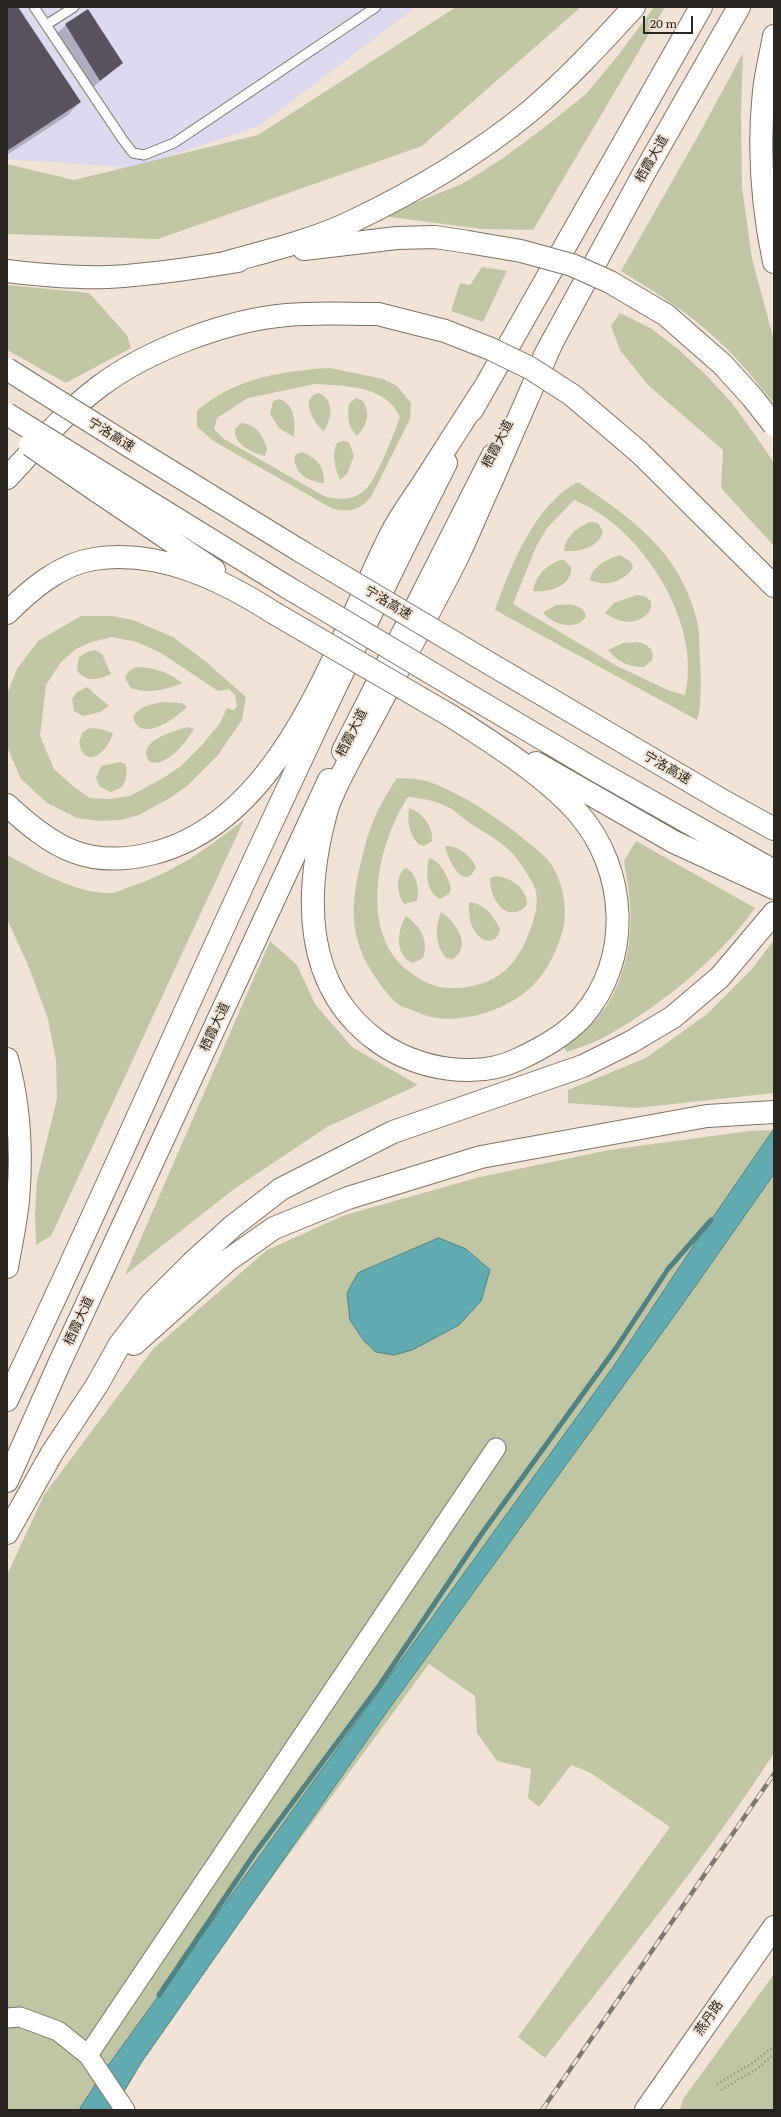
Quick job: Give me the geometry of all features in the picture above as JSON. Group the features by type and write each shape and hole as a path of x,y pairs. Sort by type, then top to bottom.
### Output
{"main road":[{"path":"224,263 292,244 350,222 439,176 496,137 529,111 562,81 634,7"},
{"path":"7,805 36,832 59,846 82,856 112,859 134,858 161,851 187,841 225,816 243,800 269,767 319,691 393,530 481,394 701,7"},
{"name":"栖霞大道","path":"7,1481 330,776 520,401 642,175 739,7"},
{"path":"774,36 764,89 760,140 762,192 774,262"},
{"path":"7,271 108,277 224,263 321,246 397,238 435,237 521,251 572,265 610,282 666,315 722,364 752,397 774,425"},
{"path":"7,478 53,429 95,390 150,356 190,339 260,319 287,315 378,314 445,332 491,349 530,368 572,395 639,452 774,586"},
{"path":"451,716 502,750 545,783 576,810 600,846 614,884 618,903 616,945 610,968 602,986 582,1016 544,1047 511,1063 478,1070 452,1069 423,1064 399,1054 379,1042 364,1029 341,1004 329,985 321,965 316,941 312,914 315,866 328,806 459,553 553,340"},
{"name":"宁洛高速","path":"7,369 302,552 725,802 774,829"},
{"path":"7,1400 95,1213 278,808 393,568 481,394"},
{"path":"7,414 265,608"},
{"path":"7,430 287,587 597,771 774,871"},
{"path":"7,613 22,598 44,581 67,568 93,559 153,559 188,569 265,608 451,716 674,842 774,888"},
{"path":"7,1532 52,1453 97,1385 120,1344 151,1304 193,1262 233,1226 281,1189 393,1132 583,1066 631,1042 667,1021 720,977 774,913"},
{"path":"7,1059 19,1137 18,1200 7,1267"},
{"path":"97,1385 142,1336 227,1261 274,1228 348,1198 481,1157 706,1116 774,1112"},
{"name":"燕丹路","path":"646,2110 774,1927"}],"street":[{"path":"88,2055 496,1448"},
{"path":"7,2018 20,2018 58,2031 88,2055 125,2110"}],"lane":[{"path":"34,7 123,140 133,153 144,155 174,143 376,7"},
{"path":"46,25 74,7"}],"path":[{"path":"717,2084 754,2062 774,2046"},
{"path":"721,2090 757,2069 774,2054"}],"shaded area":[{"path":"7,7 416,7 259,126 134,168 7,159"}],"green space":[{"path":"456,7 581,7 422,146 158,239 7,234 7,164 74,180 258,135"},
{"path":"654,7 665,7 533,230 483,229 382,216 462,184 502,159 545,127 586,94 620,53"},
{"path":"743,53 741,113 742,187 752,259 774,340 774,404 739,361 704,328 670,302 621,271 698,136"},
{"path":"482,267 507,271 483,322 451,311 460,283 470,285"},
{"path":"7,285 89,293 127,335 131,348 66,383 7,350"},
{"path":"620,313 652,329 678,349 705,374 732,403 774,463 774,546 721,488 723,450 648,385 620,350 611,326"},
{"path":"330,368 383,379 397,386 411,403 410,419 371,497 358,508 350,510 333,509 215,442 197,427 197,411 211,400 227,391 259,378 312,369","holes":["315,384 351,387 364,389 375,393 394,406 400,417 374,477 365,490 356,496 345,499 324,496 224,439 214,429 217,418 248,398"]},
{"path":"318,393 327,400 330,410 329,421 324,431 316,423 310,412 309,406 312,396"},
{"path":"356,398 363,401 367,411 367,420 357,436 350,426 348,413 349,404"},
{"path":"279,399 288,405 293,415 295,426 294,437 279,428 270,414 273,401"},
{"path":"241,423 251,425 261,434 267,448 265,456 244,447 237,439 235,429"},
{"path":"341,441 349,442 354,456 347,474 340,480 335,466 334,452 337,443"},
{"path":"302,452 312,457 319,464 323,472 324,483 313,481 299,472 296,467 295,455"},
{"path":"578,482 617,509 650,538 678,573 688,593 698,627 701,690 700,708 697,720 495,610 508,575 526,538 549,505 563,492","holes":["574,500 599,513 622,531 643,554 661,580 675,609 685,638 688,667 685,695 670,691 617,666 513,604 536,547 547,528"]},
{"path":"589,522 599,524 603,532 597,542 582,550 564,551 569,537 580,527"},
{"path":"620,555 631,562 633,568 629,573 614,582 602,583 590,580 591,575 597,567 611,558"},
{"path":"560,560 564,560 571,567 571,574 568,579 558,587 546,591 533,591 536,580 542,572 550,565"},
{"path":"637,595 646,597 651,602 651,608 647,614 640,619 630,622 618,620 605,613 614,603"},
{"path":"557,605 574,605 582,609 586,616 577,624 564,625 558,623 547,617 543,612"},
{"path":"81,616 112,616 133,620 173,637 205,661 246,697 242,720 218,755 187,786 170,798 139,815 121,820 100,821 77,818 47,803 21,779 7,747 7,694 17,669 38,641","holes":["112,637 137,642 161,653 218,691 229,689 235,695 237,707 233,710 227,708 220,723 202,745 181,766 163,778 130,796 110,799 90,798 74,787 54,769 40,736 46,685 61,662 76,649 92,642"]},
{"path":"637,642 647,645 653,653 652,660 644,667 628,665 616,658 608,650 623,643"},
{"path":"95,650 102,654 111,674 102,678 88,679 77,670 79,657 87,652"},
{"path":"136,667 160,671 172,676 182,683 169,688 151,691 131,688 125,678 129,671"},
{"path":"87,687 109,706 100,712 83,716 74,711 72,699 76,693"},
{"path":"163,702 182,703 187,707 182,712 158,727 143,729 137,725 133,717 139,710 150,705"},
{"path":"188,727 194,729 176,752 163,761 157,763 150,762 147,755 147,748 152,743 166,734"},
{"path":"89,728 101,729 113,733 107,746 102,752 97,756 92,757 87,756 82,752 79,743 82,733"},
{"path":"120,762 126,764 126,779 122,787 111,792 100,787 96,778 101,766"},
{"path":"397,778 423,780 441,786 472,803 504,824 533,846 551,865 560,884 563,895 565,906 564,927 557,948 546,969 528,990 516,999 489,1012 474,1016 445,1019 431,1017 403,1007 397,1003 387,993 366,963 356,935 354,921 357,878 367,838 374,818","holes":["408,797 439,803 446,806 496,840 515,856 526,871 534,886 537,898 534,919 522,948 517,957 504,971 488,981 478,985 459,988 444,988 425,982 411,973 394,956 383,936 378,913 378,888 381,863 397,816"]},
{"path":"409,808 419,813 423,817 431,831 432,841 424,846 418,844 411,832 408,818"},
{"path":"244,820 51,1236 36,1245 35,1214 37,1180 57,1099 56,1060 48,1019 28,965 7,919 7,855 44,874 72,886 99,893 112,893 163,874 205,849"},
{"path":"636,841 755,908 725,944 690,978 671,993 632,1021 612,1033 590,1044 567,1052 562,1044 588,1027 599,1015 609,1002 617,987 623,970 630,936 631,919 630,898 624,861"},
{"path":"445,846 459,849 471,859 476,867 472,874 467,877 462,876 457,872 449,859"},
{"path":"429,858 437,862 446,874 451,888 449,894 440,899 435,896 429,886 427,869"},
{"path":"405,868 413,874 417,882 418,892 417,901 404,904 400,895 398,881"},
{"path":"496,876 508,879 518,885 524,894 527,905 520,911 513,912 506,911 501,907 496,901 490,886 490,878"},
{"path":"469,902 480,905 488,911 494,919 500,929 496,938 488,941 481,938 477,934 472,927 470,920"},
{"path":"441,912 447,916 457,928 462,941 459,954 453,959 446,958 442,953 438,942 437,930"},
{"path":"406,916 420,929 425,945 423,958 413,963 407,960 400,949 399,935"},
{"path":"774,940 774,1093 636,1108 568,1103 568,1090 646,1058 707,1014 751,970"},
{"path":"270,941 297,965 315,1004 352,1047 418,1085 327,1127 234,1189 125,1275"},
{"path":"774,1130 774,1753 720,1832 634,1946 545,2058 518,2037 670,1827 589,1772 571,1765 539,1807 528,1798 531,1769 497,1761 477,1733 475,1696 429,1664 101,2110 7,2110 7,1575 44,1495 153,1349 267,1250 345,1215 480,1177 609,1150 749,1131"},
{"path":"774,1974 774,2110 680,2110 683,2099"}],"water":[{"path":"774,1129 774,1174 682,1305 386,1713 141,2063 113,2110 79,2110 102,2074 613,1367 700,1236"},
{"path":"439,1238 466,1249 490,1270 481,1301 459,1325 412,1350 394,1355 376,1352 364,1341 350,1320 347,1293 358,1273"}],"building":[{"path":"7,7 18,7 81,102 7,151"},
{"path":"88,9 123,63 100,81 65,24"}],"waterway":[{"path":"159,1995 255,1853 379,1686 480,1536 616,1348 668,1269 711,1220"}],"railway":[{"path":"542,2110 774,1774"}]}
